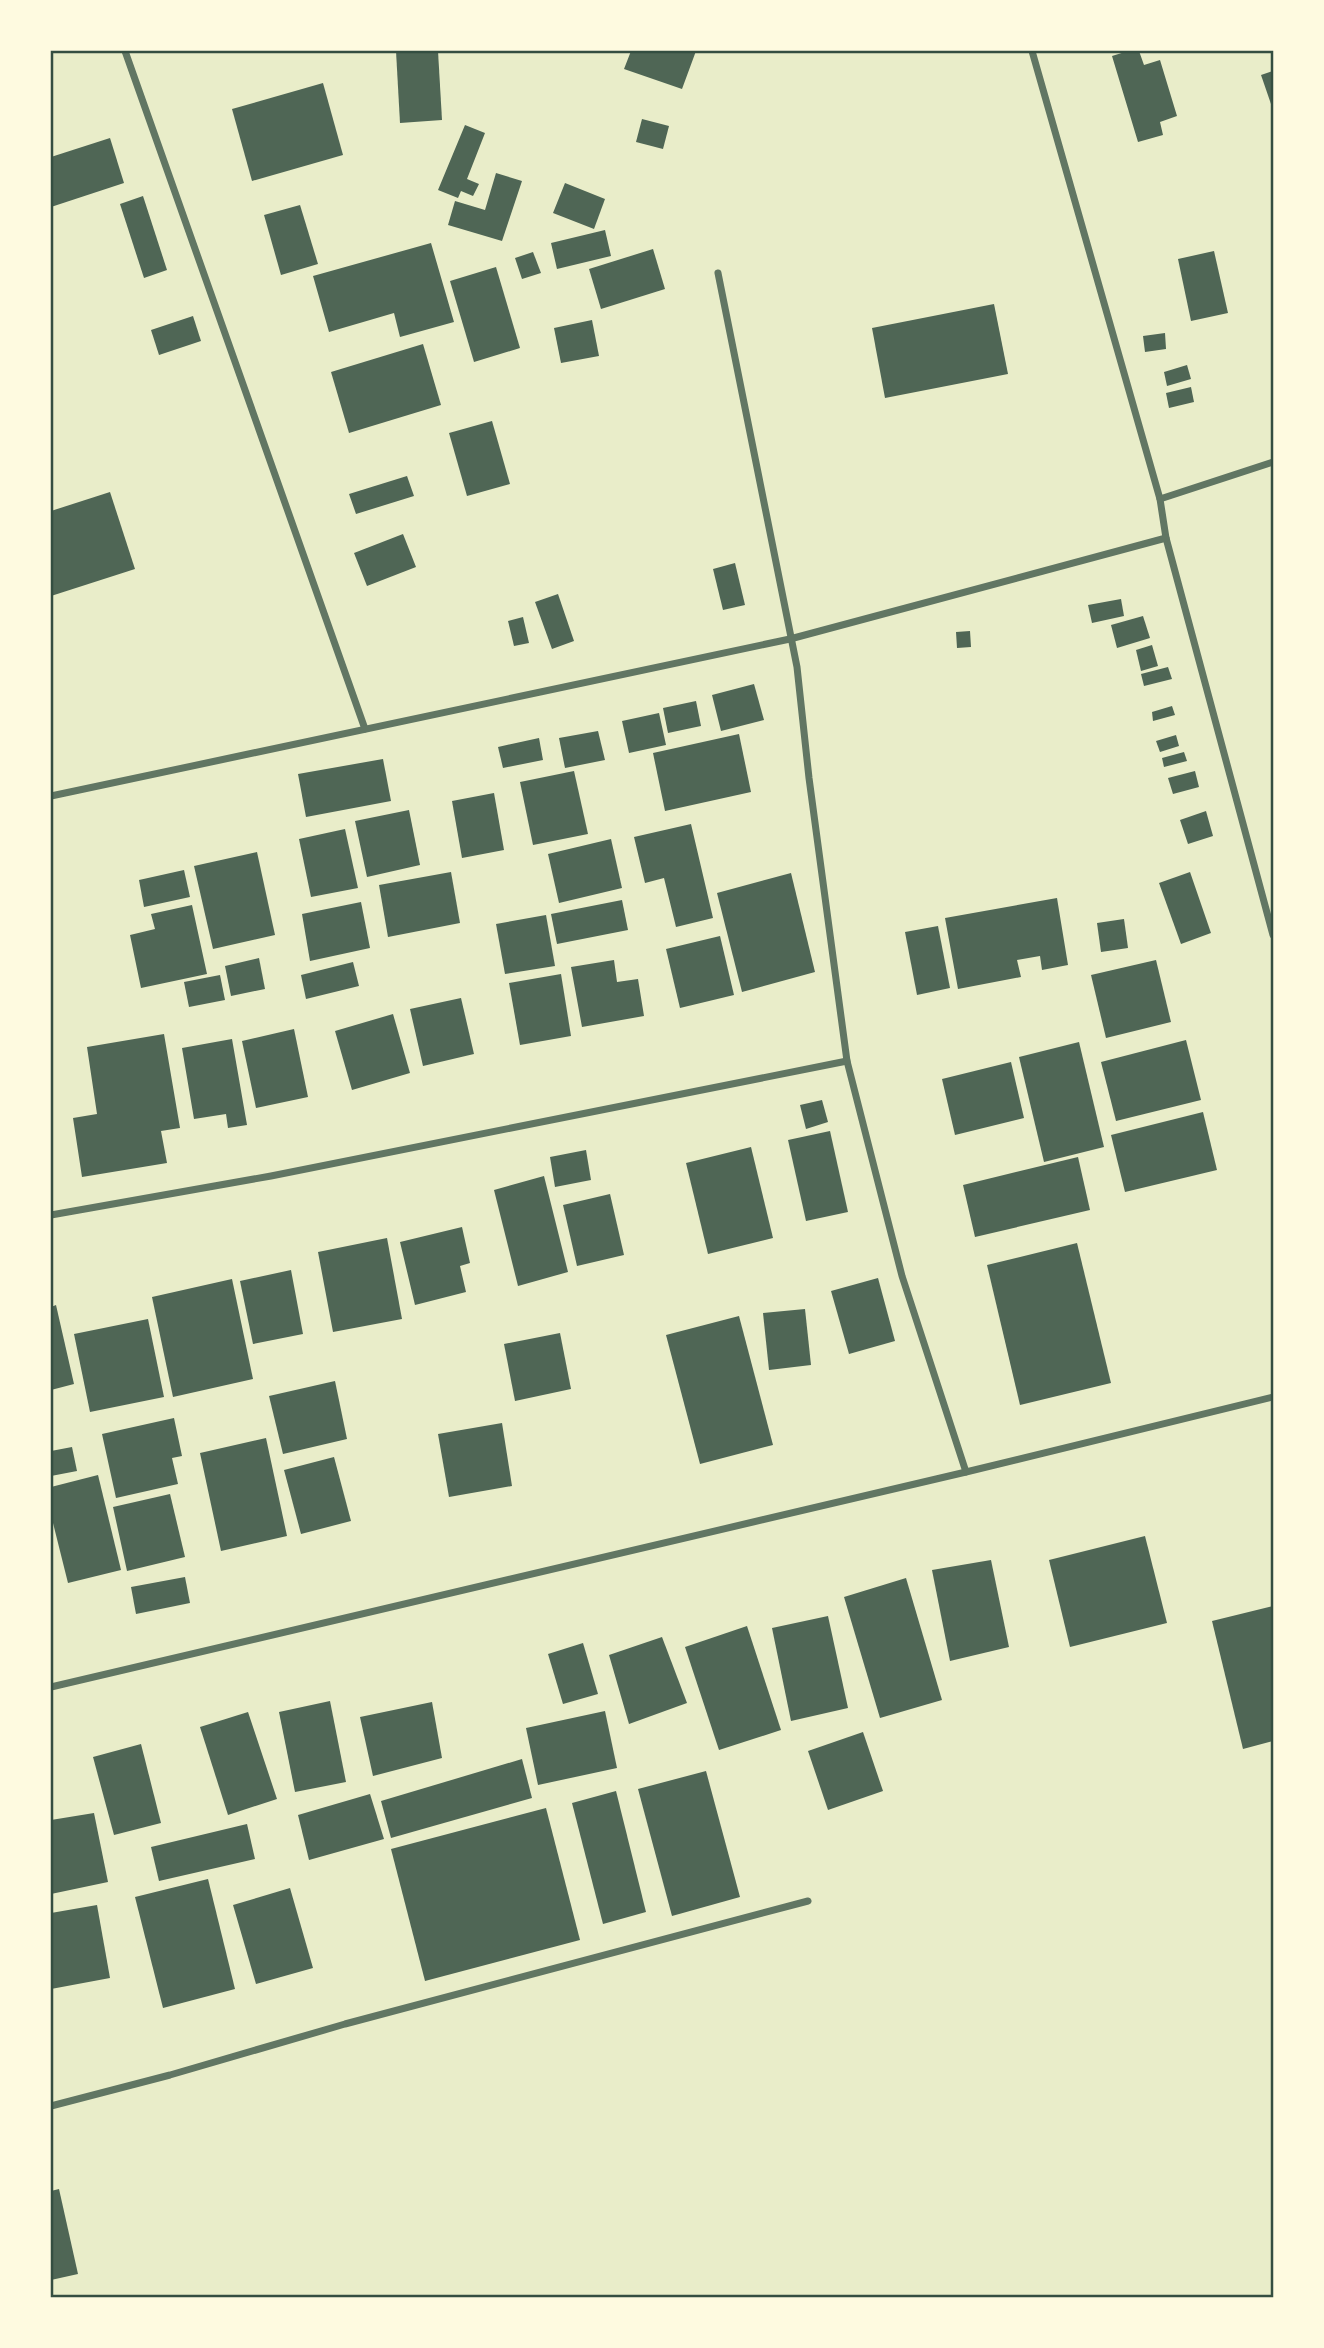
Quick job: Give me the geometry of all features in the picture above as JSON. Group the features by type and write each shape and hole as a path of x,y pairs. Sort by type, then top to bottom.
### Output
{"street":[{"path":"125,51 365,729"},
{"path":"1032,51 1160,499 1166,538 1273,935"},
{"path":"718,273 802,702 847,1061 902,1276 966,1472"},
{"path":"1160,499 1273,462"},
{"path":"51,796 790,639 1166,538"},
{"path":"51,1215 284,1173 847,1061"},
{"path":"51,1687 1273,1397"},
{"path":"52,2103 170,2076 345,2024 808,1901"}],"building":[{"path":"396,51 438,51 442,120 400,123"},
{"path":"631,51 696,51 682,89 624,69"},
{"path":"1139,51 1144,65 1160,60 1177,116 1160,122 1163,135 1138,142 1112,56"},
{"path":"1273,71 1273,110 1261,75"},
{"path":"323,83 343,155 252,181 232,109"},
{"path":"642,119 669,126 663,149 636,142"},
{"path":"465,125 485,133 467,179 479,184 473,196 461,191 458,198 438,190"},
{"path":"110,138 124,183 51,207 51,157"},
{"path":"496,173 522,181 502,241 448,225 455,201 485,210"},
{"path":"565,183 605,199 594,229 553,213"},
{"path":"143,196 167,270 144,278 120,204"},
{"path":"300,205 318,264 281,275 264,215"},
{"path":"605,230 611,256 557,269 551,243"},
{"path":"431,243 454,322 400,337 394,313 329,332 313,276"},
{"path":"653,249 665,289 601,309 589,269"},
{"path":"1214,251 1228,313 1191,321 1178,259"},
{"path":"533,252 541,273 522,279 515,258"},
{"path":"496,267 520,348 474,362 450,281"},
{"path":"994,304 1008,374 885,398 872,328"},
{"path":"193,316 201,341 159,355 151,330"},
{"path":"592,320 599,356 561,363 554,328"},
{"path":"1165,333 1166,349 1145,352 1143,336"},
{"path":"423,344 441,405 349,433 331,372"},
{"path":"1187,365 1191,379 1167,386 1164,372"},
{"path":"1191,387 1194,402 1169,408 1166,393"},
{"path":"492,421 510,484 467,496 449,433"},
{"path":"407,476 414,496 356,514 349,494"},
{"path":"110,492 135,569 51,596 51,511"},
{"path":"403,534 416,567 367,586 354,553"},
{"path":"735,563 745,605 723,610 713,569"},
{"path":"558,594 574,641 552,649 535,602"},
{"path":"1121,599 1124,616 1092,623 1088,605"},
{"path":"1143,616 1150,638 1117,648 1111,625"},
{"path":"523,617 529,643 514,646 508,621"},
{"path":"970,631 971,647 957,648 956,632"},
{"path":"1152,645 1158,666 1141,671 1136,650"},
{"path":"1168,667 1172,679 1144,686 1141,674"},
{"path":"754,684 764,720 721,731 712,695"},
{"path":"696,701 701,726 668,733 663,708"},
{"path":"1172,706 1175,715 1153,721 1152,712"},
{"path":"659,713 666,745 629,753 622,721"},
{"path":"598,731 605,760 565,768 559,738"},
{"path":"739,734 751,792 665,811 653,753"},
{"path":"1176,735 1179,746 1160,752 1156,741"},
{"path":"539,738 543,760 503,768 498,747"},
{"path":"1184,752 1187,761 1164,767 1162,758"},
{"path":"383,759 391,801 306,817 298,774"},
{"path":"574,771 588,834 533,845 520,782"},
{"path":"1195,771 1199,787 1173,794 1168,778"},
{"path":"494,793 504,850 462,858 452,801"},
{"path":"409,810 420,865 367,877 355,821"},
{"path":"1206,811 1213,836 1188,844 1180,820"},
{"path":"691,824 713,918 676,927 664,878 645,883 634,837"},
{"path":"345,829 358,888 311,897 299,839"},
{"path":"611,839 622,888 559,903 548,854"},
{"path":"257,852 275,935 213,949 194,866"},
{"path":"184,870 190,897 144,907 139,880"},
{"path":"451,872 460,923 388,937 379,885"},
{"path":"1190,872 1211,933 1181,944 1159,883"},
{"path":"791,873 815,972 742,992 717,893"},
{"path":"1057,898 1068,965 1042,970 1040,956 1017,960 1021,977 958,989 945,918"},
{"path":"622,900 628,930 557,944 551,914"},
{"path":"361,902 370,948 310,961 302,914"},
{"path":"192,905 207,974 141,988 130,935 155,929 151,914"},
{"path":"546,915 555,966 505,974 496,924"},
{"path":"1124,919 1128,948 1101,952 1097,923"},
{"path":"938,926 950,988 917,995 905,932"},
{"path":"720,936 734,995 680,1008 666,949"},
{"path":"259,958 265,989 231,996 225,966"},
{"path":"614,960 617,982 638,979 644,1016 582,1027 571,967"},
{"path":"1156,960 1171,1022 1106,1038 1091,975"},
{"path":"353,962 359,986 306,999 301,975"},
{"path":"561,974 571,1036 520,1045 509,983"},
{"path":"220,975 225,1000 189,1007 184,982"},
{"path":"461,998 474,1054 423,1066 410,1009"},
{"path":"393,1014 410,1073 352,1090 335,1031"},
{"path":"294,1029 308,1097 256,1108 242,1041"},
{"path":"164,1034 180,1128 161,1131 167,1163 82,1177 73,1118 97,1114 87,1047"},
{"path":"232,1039 247,1125 228,1128 226,1114 194,1119 182,1048"},
{"path":"1186,1040 1201,1100 1116,1121 1101,1062"},
{"path":"1079,1042 1104,1147 1044,1162 1019,1057"},
{"path":"1011,1062 1024,1118 955,1135 942,1079"},
{"path":"822,1100 828,1122 806,1129 800,1105"},
{"path":"1203,1112 1217,1170 1125,1192 1111,1135"},
{"path":"830,1131 848,1212 806,1221 788,1140"},
{"path":"751,1147 773,1238 708,1254 686,1163"},
{"path":"586,1150 591,1180 555,1187 550,1157"},
{"path":"1078,1157 1090,1210 975,1237 963,1185"},
{"path":"544,1176 568,1272 518,1286 494,1190"},
{"path":"610,1194 624,1255 577,1266 563,1205"},
{"path":"462,1227 470,1263 460,1266 466,1292 415,1305 400,1242"},
{"path":"387,1238 402,1319 333,1332 318,1252"},
{"path":"1077,1243 1111,1383 1020,1405 987,1265"},
{"path":"291,1270 303,1334 253,1344 240,1281"},
{"path":"878,1278 895,1341 849,1354 831,1291"},
{"path":"232,1279 253,1379 173,1397 152,1297"},
{"path":"56,1305 74,1384 51,1390 51,1307"},
{"path":"805,1309 811,1365 769,1370 763,1313"},
{"path":"739,1316 773,1445 700,1464 666,1335"},
{"path":"148,1319 164,1397 90,1412 74,1334"},
{"path":"560,1333 571,1389 515,1401 504,1344"},
{"path":"335,1381 347,1439 283,1454 269,1396"},
{"path":"174,1418 182,1456 172,1458 178,1484 116,1498 102,1434"},
{"path":"502,1423 512,1486 449,1497 438,1434"},
{"path":"266,1438 287,1536 221,1551 200,1453"},
{"path":"72,1447 77,1471 51,1476 51,1451"},
{"path":"334,1457 351,1521 301,1534 284,1470"},
{"path":"98,1475 121,1570 68,1583 51,1515 51,1487"},
{"path":"170,1494 185,1557 127,1571 113,1507"},
{"path":"1145,1536 1167,1623 1070,1647 1049,1560"},
{"path":"991,1560 1009,1647 950,1661 932,1570"},
{"path":"185,1577 190,1603 136,1614 131,1587"},
{"path":"906,1578 942,1700 880,1718 844,1597"},
{"path":"1273,1606 1273,1741 1243,1749 1212,1621"},
{"path":"828,1616 848,1708 791,1721 772,1628"},
{"path":"747,1626 781,1730 719,1750 685,1647"},
{"path":"662,1637 687,1703 629,1724 609,1655"},
{"path":"583,1643 598,1694 563,1704 548,1654"},
{"path":"330,1701 346,1782 295,1792 279,1712"},
{"path":"432,1702 442,1758 373,1776 360,1717"},
{"path":"605,1711 617,1768 538,1785 526,1728"},
{"path":"248,1712 277,1799 228,1815 200,1727"},
{"path":"863,1732 883,1791 828,1810 808,1751"},
{"path":"141,1744 161,1823 114,1835 93,1757"},
{"path":"522,1759 532,1798 391,1838 381,1801"},
{"path":"706,1771 740,1897 672,1916 638,1789"},
{"path":"616,1791 646,1912 603,1924 572,1803"},
{"path":"370,1794 384,1839 309,1860 298,1815"},
{"path":"546,1808 580,1940 425,1981 391,1849"},
{"path":"94,1813 108,1882 51,1894 51,1820"},
{"path":"247,1824 255,1859 159,1881 151,1847"},
{"path":"208,1879 235,1989 163,2008 135,1897"},
{"path":"290,1888 313,1968 256,1984 233,1905"},
{"path":"97,1905 110,1978 51,1989 51,1913"},
{"path":"59,2189 78,2274 51,2280 51,2191"}]}
